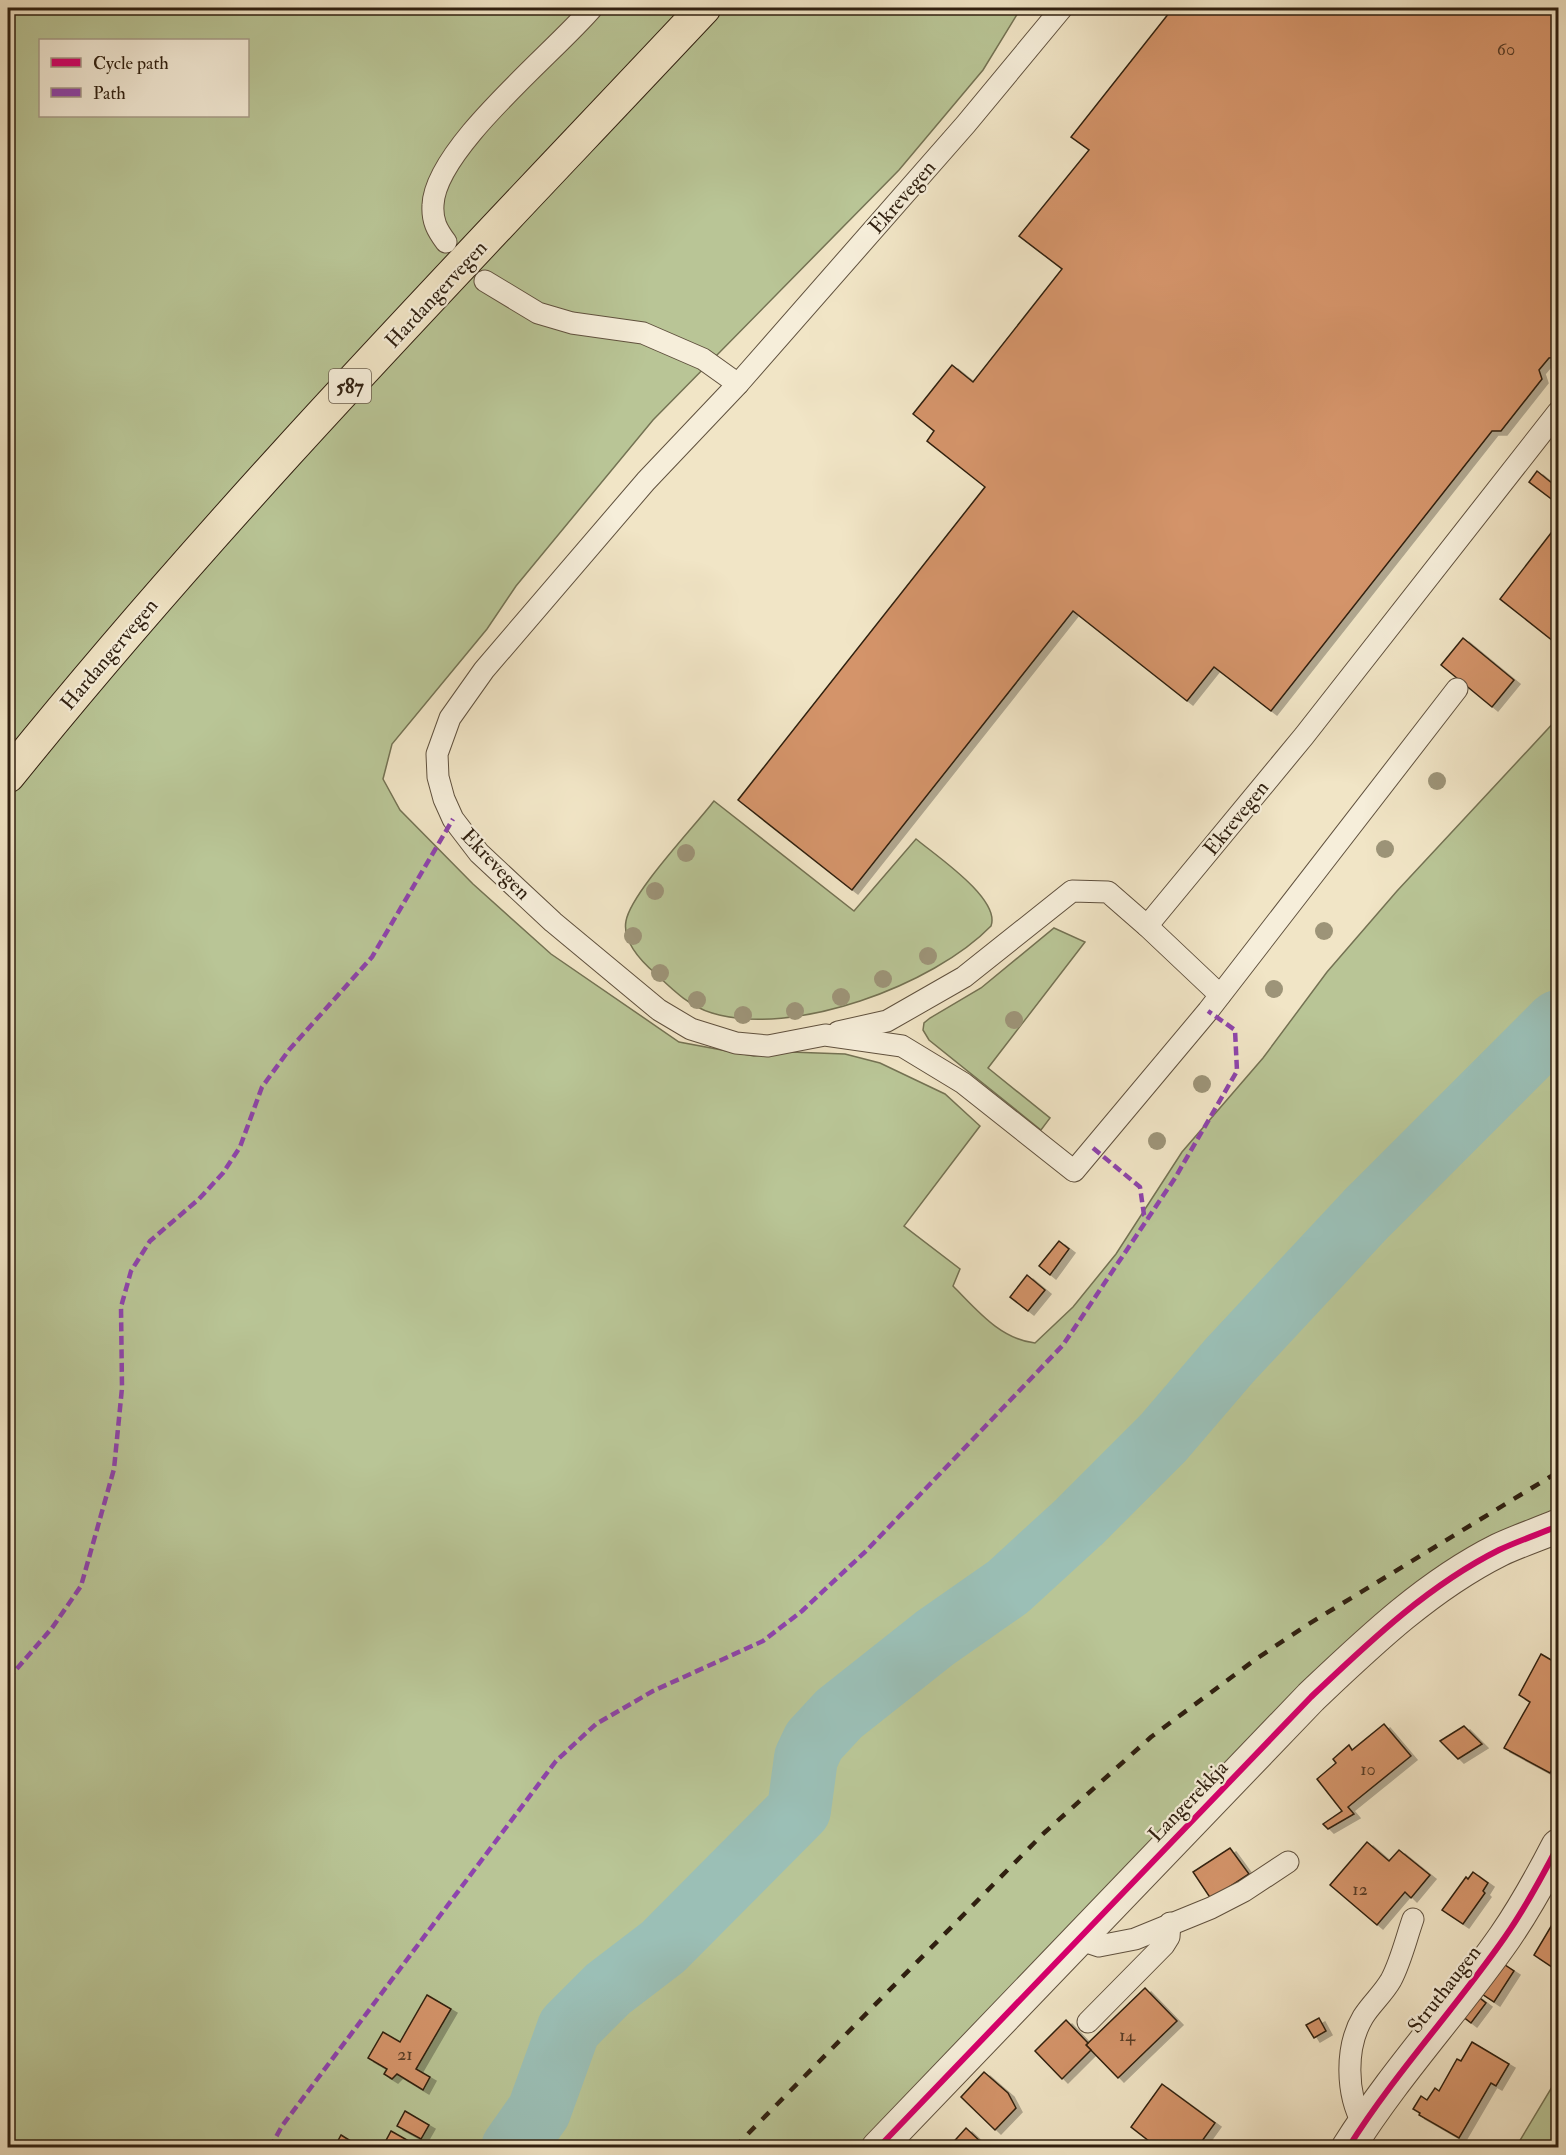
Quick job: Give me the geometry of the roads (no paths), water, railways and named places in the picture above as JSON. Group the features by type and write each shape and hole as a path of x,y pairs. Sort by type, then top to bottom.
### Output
{"main road":[{"name":"Hardangervegen","path":"8,776 160,594 364,371 704,8"}],"street":[{"name":"Langerekkja","path":"878,2148 1302,1706 1369,1642 1449,1580 1498,1550 1558,1526"},
{"name":"Struthaugen","path":"1355,2136 1504,1938 1534,1893 1558,1846"}],"lane":[{"path":"446,242 434,225 432,203 445,168 476,127 572,32 592,8"},
{"name":"Ekrevegen","path":"1062,8 966,124 738,384 646,481 484,670 450,718 437,754 438,777 453,819 479,853 553,922 659,1010 691,1029 736,1043 768,1046 886,1021 964,977 1072,891 1108,892 1147,926 1304,736 1558,412"},
{"path":"485,281 538,313 572,323 643,333 703,359 738,384"},
{"name":"Ekrevegen","path":"825,1035 902,1046 963,1083 1074,1171 1220,995 1457,689"},
{"path":"1147,926 1220,995"},
{"path":"1078,1939 1099,1946 1136,1939 1244,1891 1288,1862"},
{"path":"1355,2136 1357,2114 1351,2085 1352,2047 1364,2015 1391,1980 1413,1919"},
{"path":"1088,2022 1164,1945 1169,1937 1170,1923"}],"waterway":[{"path":"513,2148 539,2111 569,2028 608,1989 663,1947 799,1810 806,1758 814,1741 839,1714 935,1638 1008,1587 1079,1522 1163,1438 1229,1361 1366,1214 1558,1022"}],"railway":[{"path":"734,2148 1044,1833 1151,1737 1256,1659 1307,1625 1558,1472"}]}
